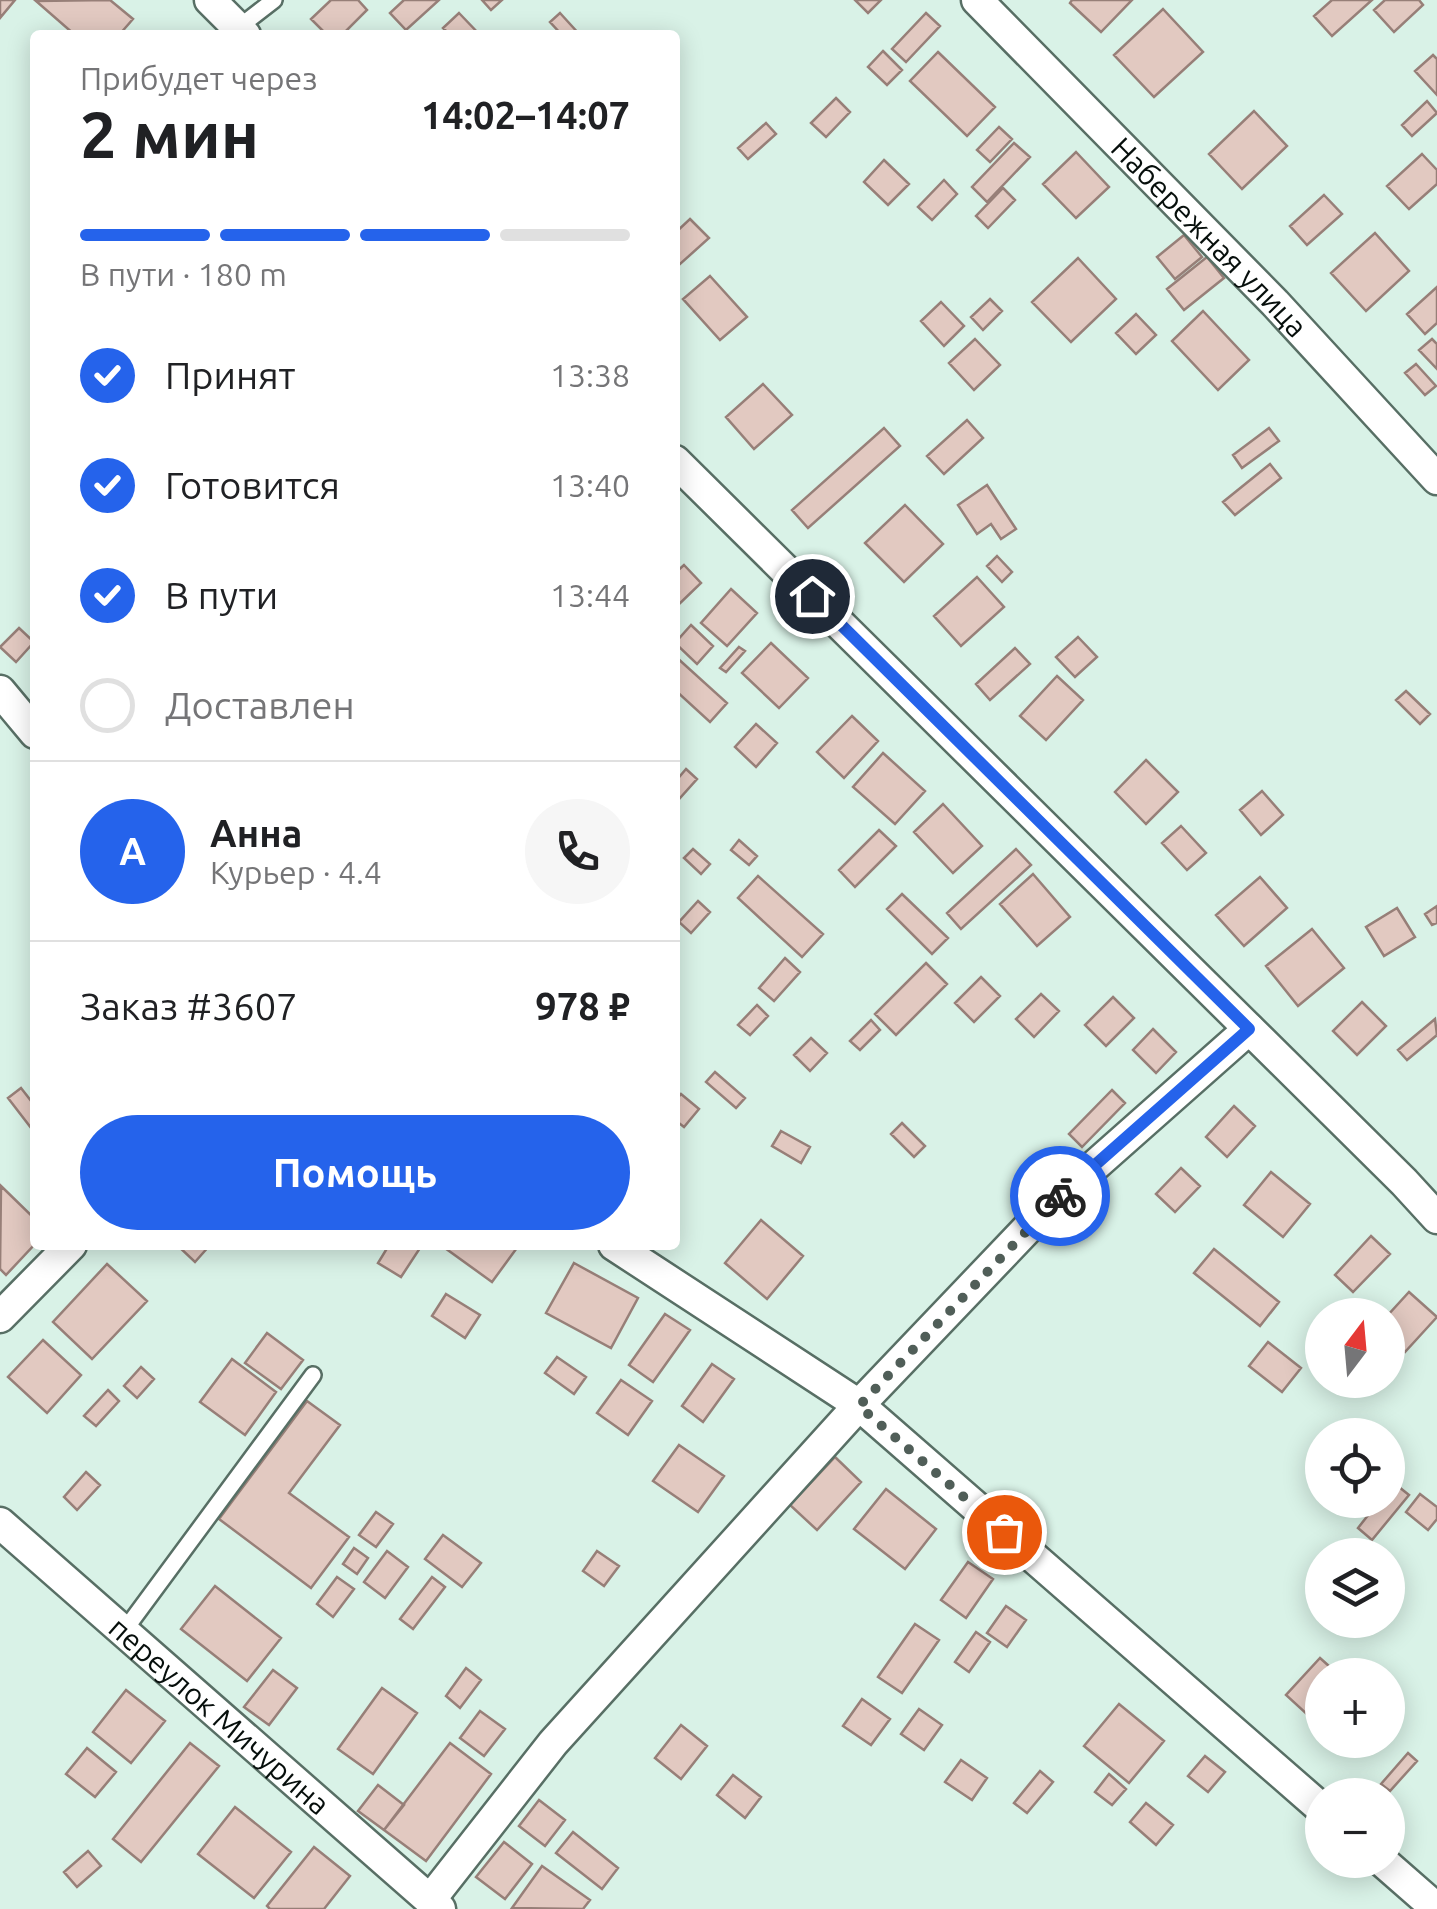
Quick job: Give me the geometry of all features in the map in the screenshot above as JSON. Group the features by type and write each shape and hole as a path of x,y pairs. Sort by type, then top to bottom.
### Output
{"street":[{"path":"210,0 240,30"},
{"name":"Набережная улица","path":"978,0 1275,303 1437,479"},
{"path":"680,466 1437,1218"},
{"path":"0,692 30,727"},
{"path":"435,1904 553,1743 859,1406 1048,1206 1249,1029"},
{"path":"0,1317 66,1250"},
{"path":"622,1250 859,1406 1305,1794"},
{"name":"переулок Мичурина","path":"0,1522 435,1904"},
{"path":"1402,1878 1437,1909"}],"lane":[{"path":"244,30 274,0"},
{"path":"124,1631 313,1375"}],"building":[{"path":"0,0 15,0 0,18"},
{"path":"110,0 133,19 123,30 69,30 36,1"},
{"path":"331,0 358,0 367,10 347,30 322,30 311,19"},
{"path":"404,0 439,0 406,30 390,13"},
{"path":"482,0 502,0 491,10"},
{"path":"855,0 881,0 868,13"},
{"path":"1132,0 1101,32 1070,3"},
{"path":"1332,0 1372,0 1332,36 1314,16"},
{"path":"1385,0 1419,0 1423,5 1394,32 1374,10"},
{"path":"1163,9 1203,52 1154,97 1114,55"},
{"path":"459,13 475,30 445,30"},
{"path":"560,13 575,30 557,30 550,22"},
{"path":"926,13 940,26 906,62 892,49"},
{"path":"883,51 902,70 887,85 868,67"},
{"path":"938,52 995,107 967,136 910,81"},
{"path":"1433,55 1437,59 1437,95 1415,71"},
{"path":"836,98 850,112 826,137 811,123"},
{"path":"1427,101 1437,113 1412,136 1402,125"},
{"path":"1254,111 1287,146 1242,189 1209,154"},
{"path":"766,123 776,134 748,159 738,148"},
{"path":"999,127 1012,139 990,162 977,150"},
{"path":"1014,143 1030,157 987,202 972,187"},
{"path":"1076,152 1109,187 1076,218 1043,184"},
{"path":"1422,154 1437,170 1437,184 1409,209 1387,186"},
{"path":"884,160 909,184 888,205 864,182"},
{"path":"944,180 957,194 932,220 918,207"},
{"path":"1003,188 1015,200 988,228 976,216"},
{"path":"1324,195 1342,214 1307,245 1290,226"},
{"path":"690,219 709,238 680,264 680,228"},
{"path":"1375,233 1409,271 1366,311 1331,273"},
{"path":"1184,235 1202,257 1175,279 1157,257"},
{"path":"1207,257 1224,278 1184,310 1167,289"},
{"path":"1078,258 1116,299 1071,342 1032,302"},
{"path":"710,276 747,317 720,340 683,299"},
{"path":"1437,287 1437,323 1425,334 1407,314"},
{"path":"990,299 1002,311 983,330 971,317"},
{"path":"941,302 964,326 944,346 921,321"},
{"path":"1203,311 1249,360 1218,390 1172,341"},
{"path":"1136,314 1156,335 1136,354 1116,333"},
{"path":"975,339 1000,365 974,390 949,363"},
{"path":"1432,339 1437,344 1437,369 1419,350"},
{"path":"1416,364 1436,386 1425,395 1405,373"},
{"path":"763,384 792,415 754,449 726,417"},
{"path":"967,420 983,438 944,474 927,456"},
{"path":"884,428 900,446 808,528 792,510"},
{"path":"1269,428 1279,441 1242,468 1233,455"},
{"path":"1270,464 1281,478 1235,515 1223,502"},
{"path":"987,485 1016,529 1001,539 991,524 977,534 958,505"},
{"path":"905,505 943,544 904,582 865,543"},
{"path":"997,556 1012,572 1002,582 987,566"},
{"path":"684,565 701,583 680,603 680,569"},
{"path":"977,577 1004,607 961,646 934,616"},
{"path":"731,589 757,613 727,646 701,623"},
{"path":"691,625 713,646 697,664 680,648 680,637"},
{"path":"19,628 30,638 30,646 16,662 0,647"},
{"path":"1078,637 1097,657 1075,677 1056,657"},
{"path":"771,643 808,678 779,708 742,673"},
{"path":"739,647 745,651 726,672 720,668"},
{"path":"1015,648 1030,664 990,700 976,684"},
{"path":"680,661 727,703 710,722 680,695"},
{"path":"1057,676 1083,700 1046,740 1020,716"},
{"path":"1406,691 1430,714 1420,724 1396,700"},
{"path":"852,716 878,741 844,778 817,752"},
{"path":"756,724 777,743 756,767 735,747"},
{"path":"883,753 925,791 895,824 853,787"},
{"path":"1146,760 1178,792 1146,824 1115,792"},
{"path":"686,769 697,779 680,798 680,776"},
{"path":"1262,791 1283,815 1261,835 1240,810"},
{"path":"943,804 982,846 953,873 914,832"},
{"path":"1181,826 1206,853 1187,870 1162,843"},
{"path":"879,830 896,846 855,887 839,870"},
{"path":"739,840 757,856 749,865 731,850"},
{"path":"693,849 710,864 701,874 684,858"},
{"path":"1016,849 1031,865 961,929 947,913"},
{"path":"1033,874 1070,917 1037,946 1000,904"},
{"path":"758,876 823,934 802,957 738,898"},
{"path":"1260,877 1287,908 1244,946 1216,915"},
{"path":"902,894 948,938 932,954 887,909"},
{"path":"698,901 710,912 691,933 680,921"},
{"path":"1437,906 1437,923 1432,925 1425,914"},
{"path":"1397,908 1415,937 1384,956 1366,927"},
{"path":"1312,929 1344,968 1298,1006 1266,966"},
{"path":"785,958 800,972 774,1001 759,988"},
{"path":"926,963 947,984 896,1035 875,1014"},
{"path":"981,977 1000,996 974,1022 955,1003"},
{"path":"1041,994 1059,1011 1034,1037 1016,1019"},
{"path":"1113,997 1134,1018 1106,1046 1085,1025"},
{"path":"1362,1002 1386,1026 1357,1055 1333,1031"},
{"path":"757,1005 768,1016 750,1035 738,1025"},
{"path":"1435,1019 1437,1035 1407,1060 1398,1050"},
{"path":"871,1020 880,1030 860,1050 850,1041"},
{"path":"1153,1029 1176,1052 1156,1073 1133,1050"},
{"path":"811,1038 827,1053 810,1071 794,1055"},
{"path":"715,1072 745,1098 736,1108 706,1082"},
{"path":"21,1088 30,1100 30,1127 8,1098"},
{"path":"1112,1090 1125,1103 1082,1147 1069,1134"},
{"path":"680,1095 699,1109 684,1127 680,1124"},
{"path":"1234,1106 1255,1126 1227,1157 1206,1137"},
{"path":"902,1123 925,1146 914,1157 891,1134"},
{"path":"781,1131 810,1147 801,1163 772,1146"},
{"path":"1181,1168 1200,1186 1175,1212 1156,1194"},
{"path":"1271,1172 1310,1204 1283,1237 1244,1205"},
{"path":"1,1186 30,1214 30,1249 6,1275 0,1269"},
{"path":"761,1220 803,1256 767,1299 725,1263"},
{"path":"1371,1236 1390,1254 1353,1292 1335,1275"},
{"path":"1214,1249 1279,1302 1260,1326 1194,1273"},
{"path":"182,1250 206,1250 195,1262"},
{"path":"386,1250 419,1250 401,1277 378,1263"},
{"path":"448,1250 515,1250 492,1282"},
{"path":"574,1263 638,1298 611,1348 546,1313"},
{"path":"107,1264 147,1301 92,1359 53,1322"},
{"path":"1409,1292 1437,1317 1405,1352 1405,1298"},
{"path":"446,1294 480,1315 465,1338 432,1316"},
{"path":"665,1314 690,1330 653,1382 629,1365"},
{"path":"267,1333 303,1360 281,1389 245,1363"},
{"path":"43,1340 81,1375 47,1413 8,1377"},
{"path":"1268,1342 1301,1368 1282,1392 1249,1366"},
{"path":"557,1357 586,1377 574,1394 545,1373"},
{"path":"232,1359 276,1392 245,1435 200,1402"},
{"path":"712,1364 734,1379 703,1422 682,1406"},
{"path":"141,1367 154,1379 137,1398 124,1386"},
{"path":"621,1380 652,1401 628,1435 597,1413"},
{"path":"108,1390 119,1401 96,1426 84,1416"},
{"path":"307,1401 340,1425 289,1493 349,1537 311,1588 219,1519"},
{"path":"679,1445 724,1476 698,1512 653,1481"},
{"path":"835,1457 861,1482 817,1530 790,1505"},
{"path":"86,1472 100,1485 77,1510 64,1497"},
{"path":"886,1489 936,1529 905,1569 854,1529"},
{"path":"1420,1494 1437,1507 1437,1519 1428,1530 1406,1512"},
{"path":"376,1512 393,1524 376,1547 359,1535"},
{"path":"1366,1518 1390,1518 1374,1538 1358,1528"},
{"path":"443,1535 481,1563 462,1587 425,1559"},
{"path":"354,1548 368,1558 357,1574 343,1564"},
{"path":"387,1551 408,1567 385,1598 364,1582"},
{"path":"597,1551 619,1566 604,1586 583,1571"},
{"path":"968,1562 993,1579 966,1618 941,1600"},
{"path":"337,1577 354,1589 333,1617 317,1604"},
{"path":"432,1577 445,1587 413,1629 400,1619"},
{"path":"215,1586 281,1638 247,1681 181,1629"},
{"path":"1006,1606 1026,1620 1007,1647 987,1633"},
{"path":"915,1624 939,1640 902,1693 878,1677"},
{"path":"976,1632 990,1642 969,1672 955,1662"},
{"path":"466,1668 481,1680 460,1708 446,1696"},
{"path":"273,1670 297,1688 269,1725 244,1707"},
{"path":"1305,1674 1305,1712 1286,1695"},
{"path":"382,1688 417,1713 373,1774 338,1749"},
{"path":"126,1690 165,1721 131,1763 93,1732"},
{"path":"862,1699 890,1719 871,1745 843,1726"},
{"path":"1119,1704 1164,1741 1129,1783 1084,1746"},
{"path":"919,1709 942,1725 924,1750 901,1734"},
{"path":"480,1711 505,1729 484,1756 460,1738"},
{"path":"681,1725 707,1746 681,1779 655,1758"},
{"path":"190,1743 219,1766 141,1862 113,1839"},
{"path":"450,1743 491,1774 426,1861 384,1830"},
{"path":"87,1748 116,1772 95,1797 66,1774"},
{"path":"1408,1753 1417,1761 1402,1778 1386,1778 1405,1758"},
{"path":"1205,1756 1225,1772 1208,1792 1188,1776"},
{"path":"961,1760 987,1778 972,1800 945,1782"},
{"path":"1040,1771 1053,1782 1027,1813 1014,1803"},
{"path":"1109,1774 1126,1789 1112,1805 1095,1792"},
{"path":"733,1775 761,1797 745,1818 717,1795"},
{"path":"378,1785 404,1805 384,1830 358,1811"},
{"path":"539,1800 565,1820 545,1846 519,1826"},
{"path":"1146,1803 1173,1825 1156,1845 1130,1822"},
{"path":"235,1807 291,1852 254,1898 198,1854"},
{"path":"573,1832 618,1868 602,1889 556,1853"},
{"path":"504,1842 532,1864 505,1899 476,1877"},
{"path":"314,1847 350,1876 324,1909 270,1909 267,1906"},
{"path":"88,1851 101,1866 77,1887 64,1872"},
{"path":"542,1866 590,1900 583,1909 512,1908"}],"way so far":[{"path":"1004,1532 859,1406 1060,1196"}],"route":[{"path":"812,596 1249,1029 1060,1196"}]}
